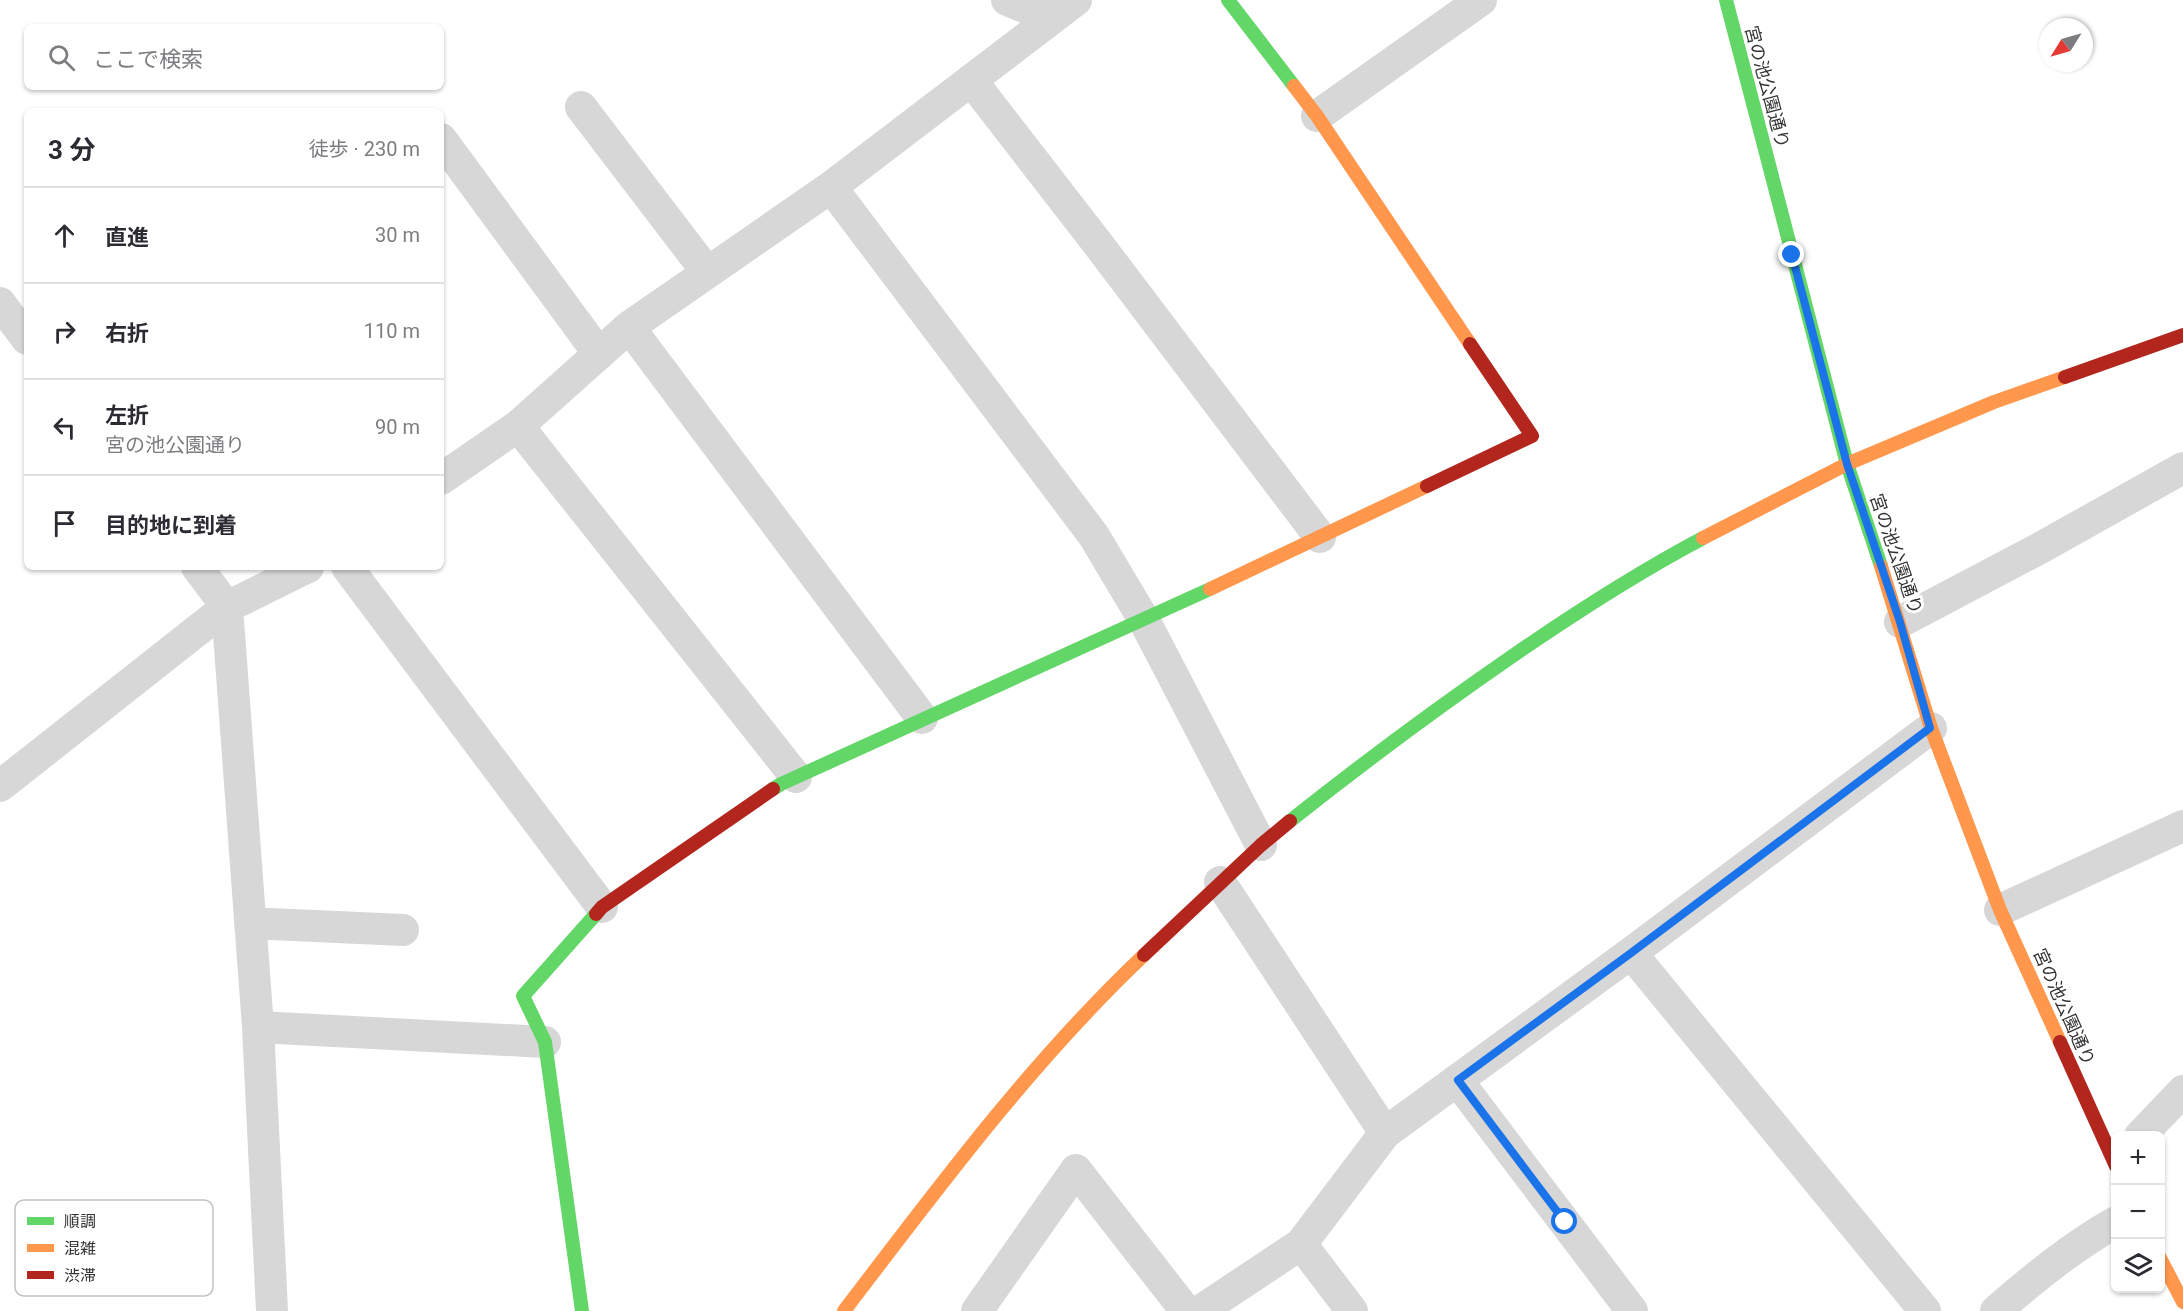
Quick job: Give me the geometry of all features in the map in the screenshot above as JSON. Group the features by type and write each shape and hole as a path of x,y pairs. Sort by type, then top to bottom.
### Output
{"street":[{"path":"1007,0 1064,9"},
{"path":"582,1311 544,1042 523,996 602,907 781,784 922,718 1143,620 1533,436 1317,116 1228,0"},
{"path":"1317,116 1481,0"},
{"name":"宮の池公園通り","path":"1726,0 1847,464 1900,622 1930,728 2000,910 2111,1154"},
{"path":"444,477 518,426 629,327 831,187 1064,9"},
{"path":"970,80 1098,244 1320,537"},
{"path":"581,107 707,272"},
{"path":"444,143 599,354"},
{"path":"831,187 1094,536 1143,620 1262,845"},
{"path":"0,303 24,335"},
{"path":"629,327 922,718"},
{"path":"844,1311 941,1184 1043,1059 1132,968 1220,882 1262,845 1338,783 1472,684 1587,605 1667,557 1847,464 1994,402 2183,335"},
{"path":"518,426 796,777"},
{"path":"1900,622 2042,547 2183,468"},
{"path":"199,570 227,607 258,1027 273,1311"},
{"path":"0,786 227,607 302,570"},
{"path":"349,570 602,907"},
{"path":"1200,1311 1300,1244 1385,1133 1631,953 1930,728"},
{"path":"2000,910 2183,826"},
{"path":"1220,882 1385,1133"},
{"path":"250,923 403,930"},
{"path":"1631,953 1925,1311"},
{"path":"258,1027 544,1042"},
{"path":"1458,1080 1632,1311"},
{"path":"2145,1131 2183,1091"},
{"path":"977,1311 1076,1170 1186,1311"},
{"path":"1996,1311 2036,1276 2082,1241 2111,1224"},
{"path":"1300,1244 1352,1311"},
{"path":"2165,1268 2183,1302"}],"traffic: fast":[{"path":"1228,0 1294,86"},
{"path":"1726,0 1847,464 1881,566"},
{"path":"1290,821 1400,736 1514,655 1607,594 1703,538"},
{"path":"773,789 1210,589"},
{"path":"582,1311 545,1042 523,996 596,914"}],"traffic: slow":[{"path":"1294,86 1317,116 1470,344"},
{"path":"1703,538 1847,464 1994,402 2065,377"},
{"path":"1210,589 1427,486"},
{"path":"1881,566 1931,728 2000,910 2060,1042"},
{"path":"844,1311 950,1173 1024,1082 1063,1038 1144,955"},
{"path":"2165,1268 2183,1302"}],"traffic: jam":[{"path":"2065,377 2183,335"},
{"path":"1427,486 1532,436 1470,344"},
{"path":"596,914 602,907 773,789"},
{"path":"1144,955 1261,845 1290,821"},
{"path":"2060,1042 2111,1155"}],"route":[{"path":"1565,1222 1458,1080 1930,728 1900,622 1847,464 1792,255"}]}
